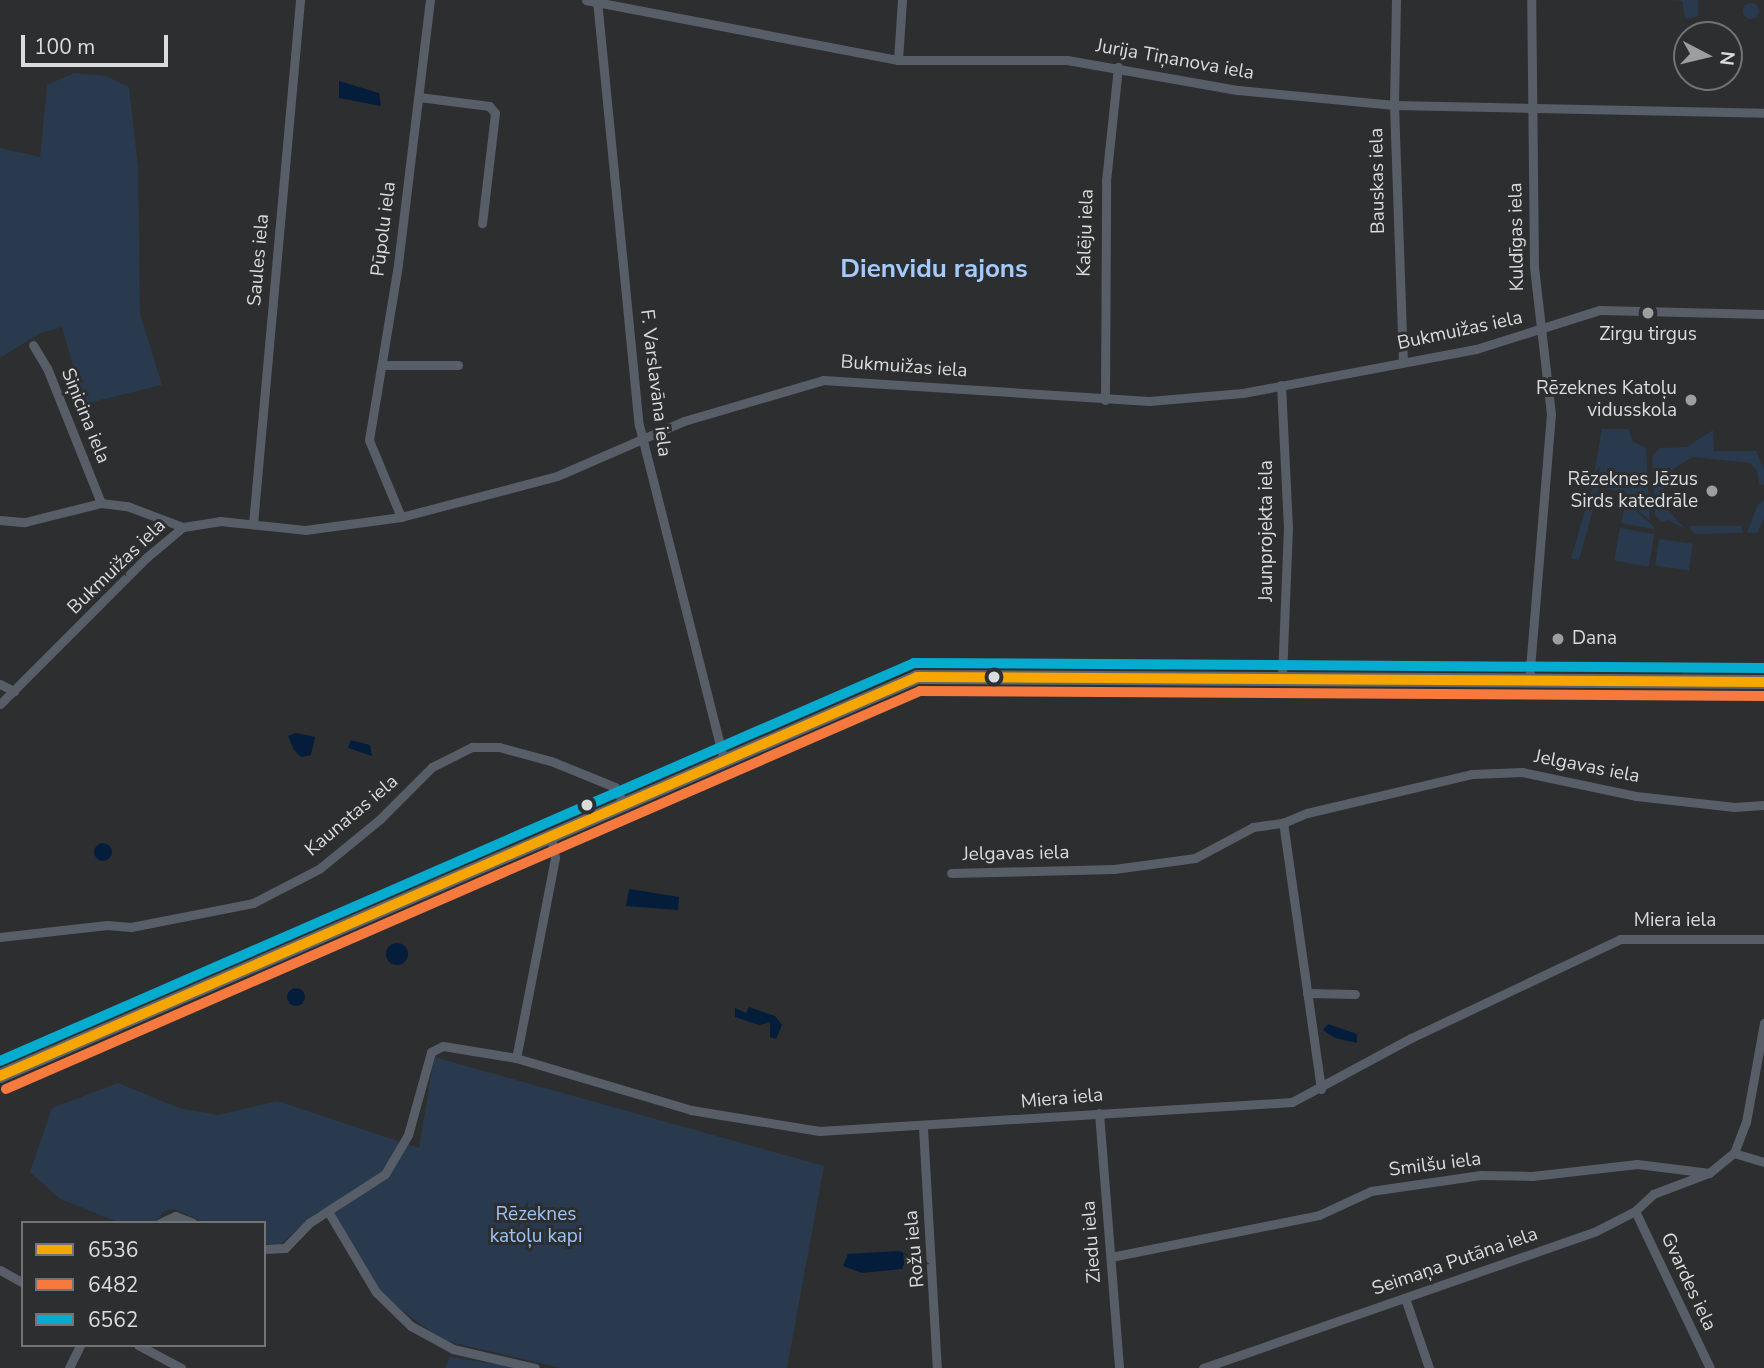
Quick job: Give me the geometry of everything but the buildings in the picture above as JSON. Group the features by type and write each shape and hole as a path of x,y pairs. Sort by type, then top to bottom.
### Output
{"main road":[{"path":"0,1076 551,837 623,802 724,761 891,685 925,676 1282,676 1764,682"}],"street":[{"name":"Saules iela","path":"253,523 300,0"},
{"name":"Pūpolu iela","path":"401,517 369,440 382,365 430,0"},
{"name":"Jurija Tiņanova iela","path":"586,0 898,60 1043,58 1118,67 1238,90 1394,105 1764,113"},
{"path":"898,60 902,0"},
{"name":"Bauskas iela","path":"1396,0 1394,105 1403,362"},
{"name":"Kuldīgas iela","path":"1529,681 1550,455 1551,414 1539,331 1531,0"},
{"name":"F. Varslavāna iela","path":"597,2 641,439 724,761"},
{"name":"Kalēju iela","path":"1105,400 1105,194 1118,67"},
{"path":"419,97 489,106 495,113 482,223"},
{"name":"Bukmuižas iela","path":"0,704 147,557 183,527 220,522 305,530 401,517 557,476 641,439 737,404 823,380 1105,400 1196,398 1476,349 1600,310 1764,314"},
{"name":"Siņicina iela","path":"33,345 47,368 101,503"},
{"path":"382,365 458,365"},
{"name":"Jaunprojekta iela","path":"1281,385 1289,528 1282,676"},
{"path":"0,520 25,522 101,503 127,506 183,527"},
{"path":"0,684 14,691"},
{"name":"Kaunatas iela","path":"0,937 107,925 131,927 253,903 319,869 380,819 441,760 472,747 499,747 551,761 615,787 623,802"},
{"name":"Jelgavas iela","path":"951,873 1114,869 1195,859 1253,827 1283,823 1307,813 1472,774 1522,772 1636,796 1734,807 1764,806"},
{"path":"1283,823 1321,1089"},
{"path":"516,1058 555,858 551,837"},
{"name":"Miera iela","path":"266,1249 285,1248 309,1223 370,1187 399,1154 431,1052 443,1046 516,1058 691,1110 819,1131 923,1128 1100,1113 1292,1102 1321,1089 1411,1038 1620,939 1764,939"},
{"path":"1307,993 1355,994"},
{"path":"1709,1173 1734,1153 1759,1084 1764,1023"},
{"name":"Ziedu iela","path":"1100,1113 1119,1368"},
{"name":"Rožu iela","path":"923,1128 937,1368"},
{"path":"1734,1153 1764,1162"},
{"name":"Smilšu iela","path":"1111,1257 1319,1215 1371,1191 1481,1175 1532,1176 1637,1164 1709,1173"},
{"name":"Seimaņa Putāna iela","path":"1203,1368 1596,1231 1635,1211 1653,1194 1709,1173"},
{"name":"Gvardes iela","path":"1635,1211 1710,1368"},
{"path":"329,1213 376,1292 411,1326 453,1349 536,1368"},
{"path":"164,1221 175,1216 188,1221"},
{"path":"0,1270 21,1282"},
{"path":"1405,1298 1429,1368"},
{"path":"69,1368 79,1347"},
{"path":"142,1347 181,1368"}],"green space":[{"path":"1668,0 1698,0 1698,16 1685,19 1682,1"},
{"path":"1751,3 1757,5 1757,17 1751,19 1745,17 1743,11 1745,5"},
{"path":"74,73 106,76 129,87 138,167 140,314 162,385 84,404 62,327 40,333 0,358 0,148 40,157 47,85"},
{"path":"1602,429 1628,429 1633,442 1646,448 1650,521 1626,499 1627,493 1599,487 1579,560 1571,558 1591,491"},
{"path":"1713,430 1714,451 1756,451 1764,469 1764,485 1759,484 1757,470 1750,463 1693,457 1673,469 1663,486 1665,506 1684,528 1668,520 1662,522 1655,515 1652,457 1660,448 1687,447"},
{"path":"1764,500 1764,518 1757,533 1747,533 1758,504"},
{"path":"1626,501 1654,527 1654,529 1621,523"},
{"path":"1688,526 1741,526 1743,533 1695,534"},
{"path":"1620,528 1654,534 1649,567 1614,560"},
{"path":"1659,539 1693,544 1689,570 1655,566"},
{"path":"1754,665 1748,671 1683,675 1684,668"},
{"name":"Rēzeknes katoļu kapi","path":"434,1057 824,1166 787,1368 561,1368 442,1340 380,1294 340,1227 319,1211 277,1247 266,1243 266,1221 201,1221 174,1209 164,1211 156,1221 116,1221 60,1199 30,1172 52,1108 118,1083 179,1108 218,1115 277,1101 419,1148"},
{"path":"450,1357 521,1368 445,1368"}],"shaded area":[{"path":"339,81 379,93 381,106 339,98"},
{"path":"296,733 315,737 311,755 301,757 294,750 288,736"},
{"path":"351,740 370,745 372,756 348,748"},
{"path":"103,843 109,846 112,852 109,858 103,861 97,858 94,852 97,846"},
{"path":"629,889 679,897 678,910 626,906"},
{"path":"397,943 407,950 408,954 401,964 397,965 387,958 386,954 393,944"},
{"path":"296,988 302,991 305,997 302,1003 296,1006 290,1003 287,997 290,991"},
{"path":"749,1007 775,1016 782,1025 776,1039 770,1037 770,1022 759,1025 735,1017 735,1008 746,1013"},
{"path":"1328,1024 1357,1034 1357,1043 1335,1038 1323,1030"},
{"path":"899,1251 908,1255 902,1269 862,1273 843,1266 848,1254"}],"transit line":[{"name":"6562","path":"0,1061 914,663 1764,668"},
{"name":"6536","path":"0,1076 917,677 1764,682"},
{"name":"6482","path":"6,1089 920,691 1764,696"}],"place":[{"name":"Zirgu tirgus","path":"1648,313"},
{"name":"Rēzeknes Katoļu vidusskola","path":"1691,400"},
{"name":"Rēzeknes Jēzus Sirds katedrāle","path":"1712,491"},
{"name":"Dana","path":"1558,639"}],"district":[{"name":"Dienvidu rajons","path":"934,269"}]}
